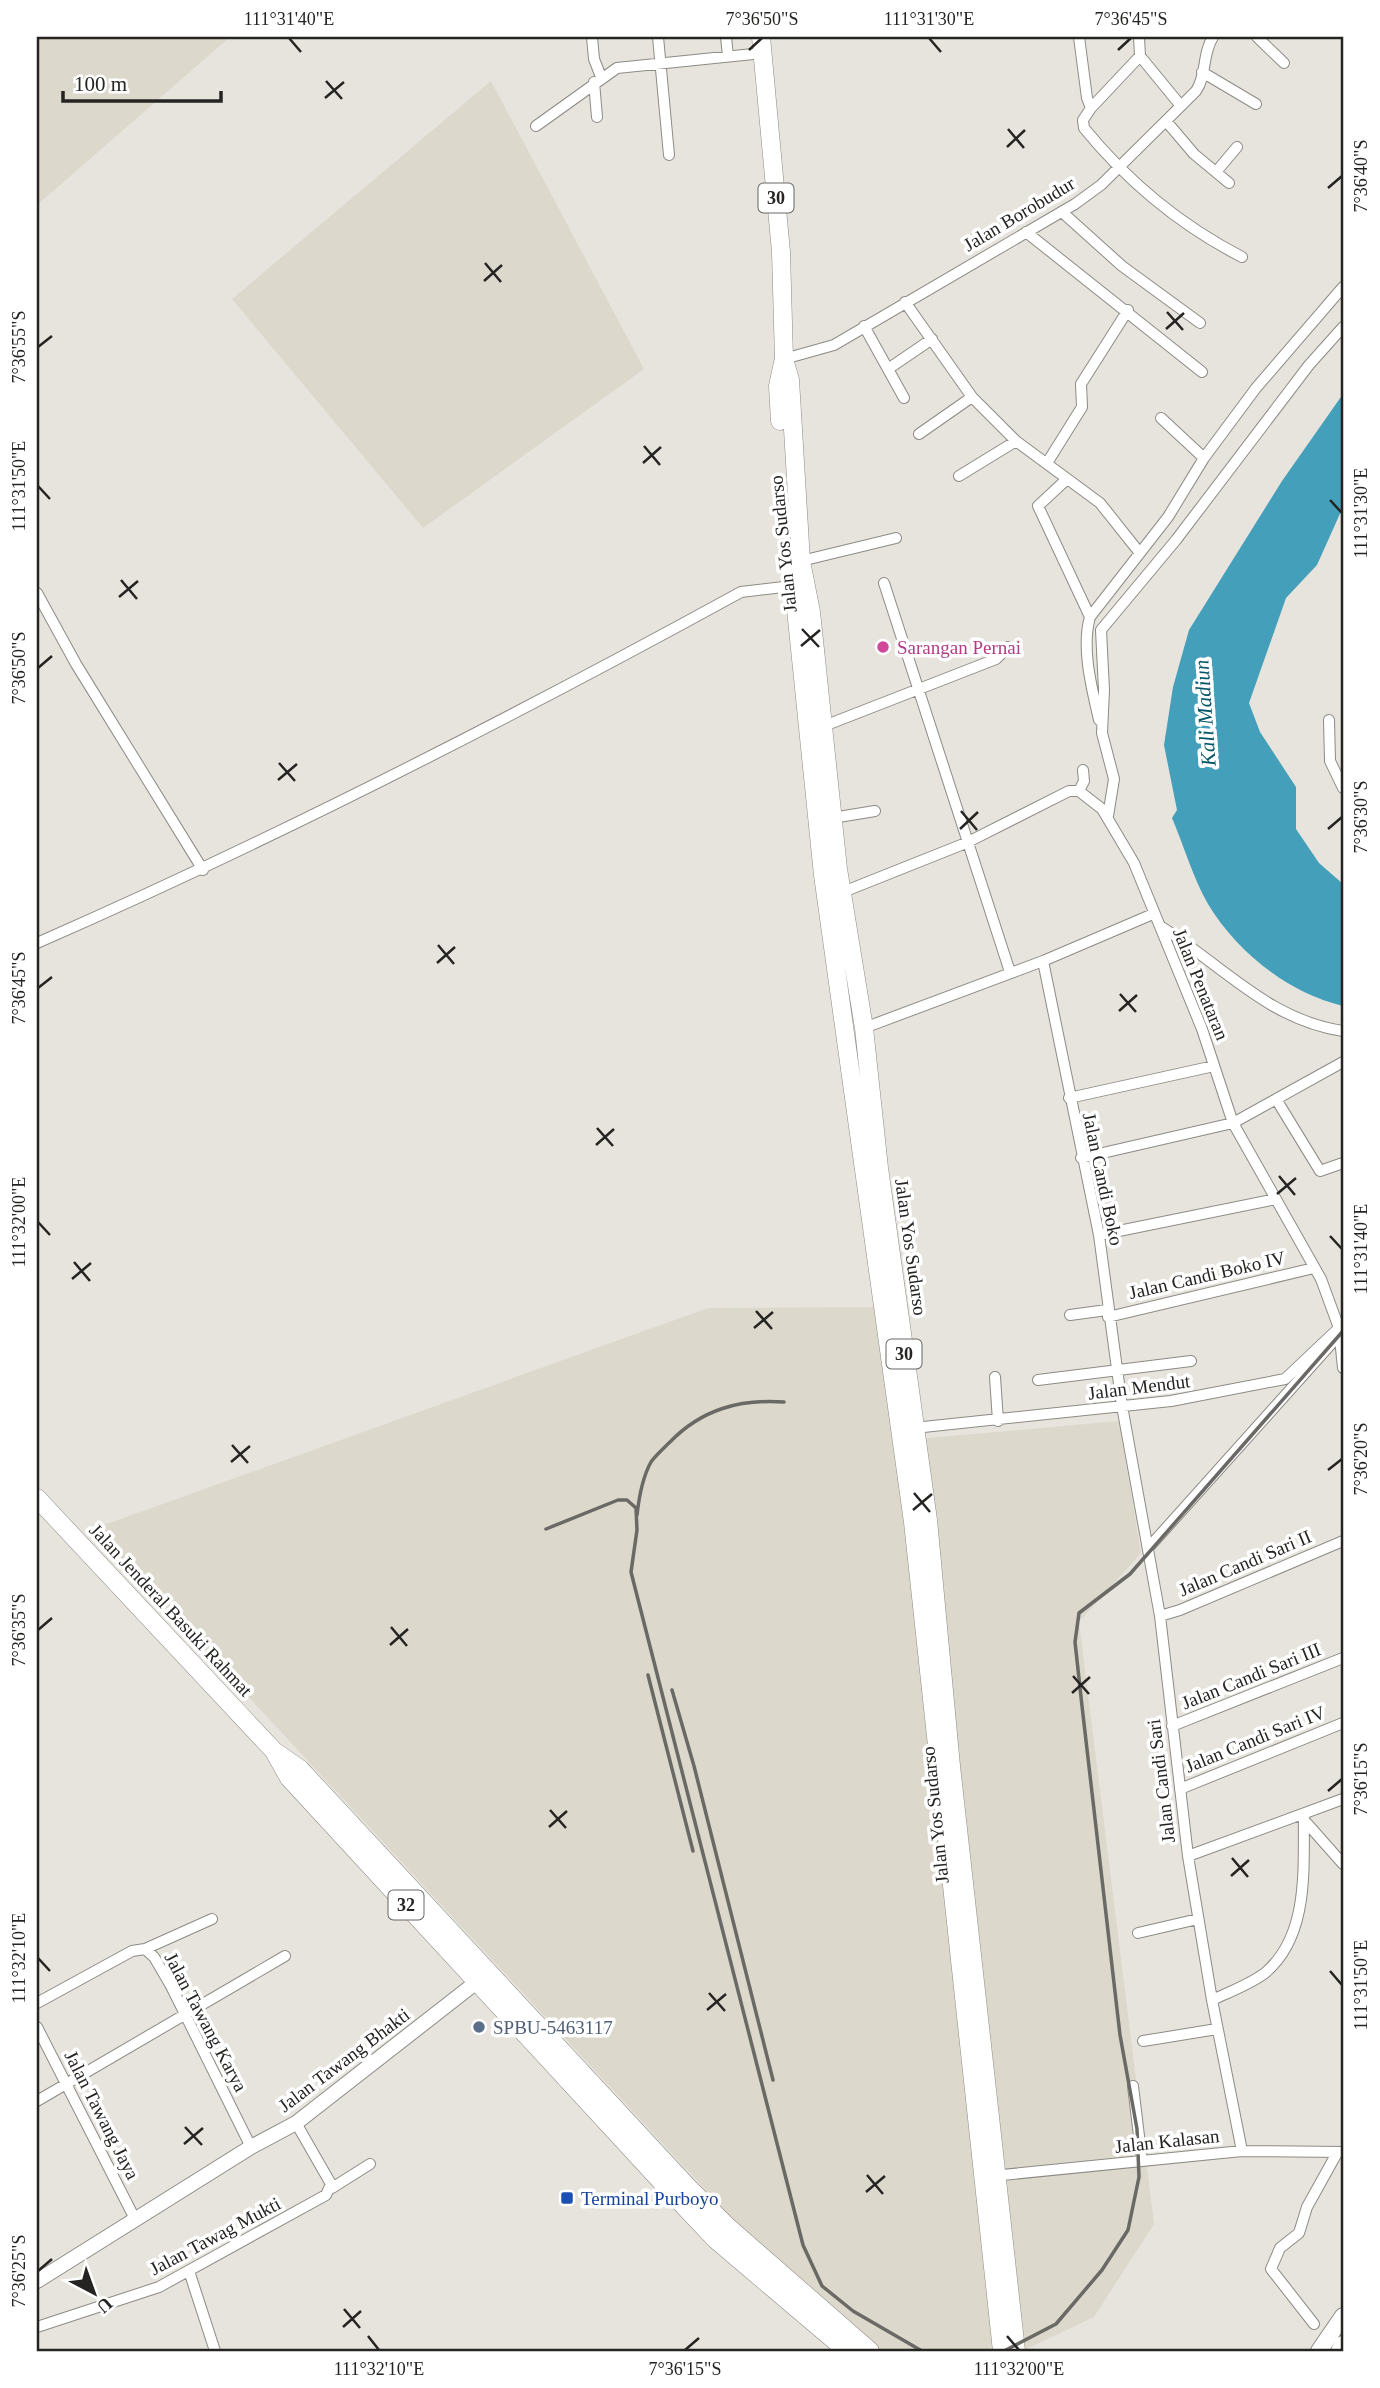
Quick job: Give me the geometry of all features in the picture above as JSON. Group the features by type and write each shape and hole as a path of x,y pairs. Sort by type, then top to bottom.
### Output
{"highway":[{"name":"Jalan Yos Sudarso","path":"762,45 780,252 784,359 790,380 803,613 823,875 928,1520 989,2177 1002,2351"},
{"name":"Jalan Yos Sudarso","path":"784,359 778,386 792,586 803,613 824,726 832,818 864,1028 872,1169 989,2177 1016,2351"},
{"name":"Jalan Jenderal Basuki Rahmat","path":"37,1498 274,1751 300,1769 483,1977 625,2131 716,2240 847,2351"},
{"name":"Jalan Jenderal Basuki Rahmat","path":"625,2131 728,2227 870,2351"}],"main road":[{"path":"1319,2351 1343,2316"},
{"path":"1339,2351 1343,2344"}],"street":[{"path":"592,37 597,79 597,117"},
{"path":"658,37 669,155"},
{"path":"726,37 727,56"},
{"path":"1079,37 1087,98 1091,108"},
{"path":"1139,37 1140,56 1181,106"},
{"name":"Jalan Borobudur","path":"784,359 834,345 1062,212 1101,184 1199,85 1208,45 1213,37"},
{"path":"1257,37 1284,63"},
{"path":"536,126 597,79 617,68 727,56 762,45"},
{"path":"1140,56 1091,108 1083,120 1084,128 1119,167 1158,204 1207,239 1242,257"},
{"path":"1202,72 1256,104"},
{"path":"1166,121 1194,154 1229,183"},
{"path":"1216,172 1237,147"},
{"path":"1062,212 1122,267 1200,323"},
{"path":"1026,232 1128,310 1202,372"},
{"path":"1343,287 1256,388 1204,458 1168,517 1090,617 1087,630 1091,688 1114,779 1111,807 1155,919 1276,1009 1323,1028 1343,1031"},
{"path":"905,302 972,397 1016,442 1100,503 1139,552"},
{"path":"1047,463 1082,407 1081,384 1128,310"},
{"path":"864,326 904,398"},
{"path":"1102,733 1104,690 1099,643 1101,630 1176,540 1309,365 1343,327"},
{"path":"888,369 932,339"},
{"path":"919,434 972,397"},
{"path":"1161,418 1204,458"},
{"path":"959,476 1016,442"},
{"path":"1067,479 1038,506 1090,617"},
{"path":"802,561 896,538"},
{"path":"884,583 916,689 1010,972"},
{"path":"37,943 202,870 484,728 741,592 792,586"},
{"path":"37,593 83,676 202,870"},
{"path":"824,726 996,659 1008,647"},
{"path":"1329,720 1330,761 1343,788"},
{"path":"1079,791 1084,781 1083,770"},
{"path":"843,892 967,843 1069,791 1079,791 1096,802 1111,807"},
{"path":"832,818 875,811"},
{"name":"Jalan Penataran","path":"864,1028 1155,919 1202,1028 1233,1123 1314,1268 1339,1328 1343,1368"},
{"name":"Jalan Candi Boko","path":"1043,961 1099,1236 1122,1406"},
{"path":"1081,1158 1233,1123 1343,1062"},
{"path":"1069,1098 1214,1066"},
{"path":"1276,1098 1320,1171 1343,1163"},
{"path":"1099,1236 1276,1199"},
{"name":"Jalan Candi Boko IV","path":"1070,1315 1108,1314 1314,1268"},
{"path":"1150,1546 1339,1328"},
{"path":"1038,1380 1191,1361"},
{"path":"995,1377 998,1422"},
{"name":"Jalan Mendut","path":"914,1428 998,1422 1288,1384"},
{"name":"Jalan Candi Sari","path":"1122,1406 1150,1546 1198,1919 1242,2151"},
{"name":"Jalan Candi Sari II","path":"1160,1616 1180,1611 1343,1541"},
{"name":"Jalan Candi Sari III","path":"1172,1726 1343,1658"},
{"name":"Jalan Candi Sari IV","path":"1180,1789 1343,1723"},
{"path":"1188,1856 1304,1817 1343,1799"},
{"path":"1304,1817 1343,1864"},
{"path":"1212,2000 1263,1974 1286,1949 1293,1934 1301,1898 1304,1817"},
{"path":"145,1949 212,1919"},
{"path":"1138,1933 1198,1919"},
{"name":"Jalan Tawang Karya","path":"37,2003 132,1951 145,1949 155,1958 251,2147"},
{"path":"37,2101 285,1956"},
{"name":"Jalan Tawang Bhakti","path":"37,2281 251,2147 296,2123 483,1977"},
{"name":"Jalan Tawang Jaya","path":"37,2027 135,2219"},
{"path":"1143,2041 1217,2029"},
{"path":"1133,2086 1142,2161"},
{"path":"296,2123 332,2188"},
{"name":"Jalan Kalasan","path":"989,2177 1242,2151 1340,2153"},
{"path":"1314,2324 1271,2269 1280,2248 1303,2226 1307,2207 1340,2153"},
{"name":"Jalan Tawag Mukti","path":"37,2327 141,2294 189,2271 326,2195 332,2188 370,2164"},
{"path":"189,2271 215,2351"}],"shaded area":[{"path":"37,37 230,37 37,205"},
{"path":"491,81 644,369 423,528 232,299"},
{"path":"881,1307 895,1441 1119,1421 1141,1553 1079,1622 1154,2224 1094,2317 1022,2351 881,2351 752,2240 93,1529 708,1308"}],"water":[{"name":"Kali Madiun","path":"1343,394 1343,507 1317,565 1286,598 1249,703 1260,732 1296,787 1296,829 1319,863 1343,884 1343,1006 1323,1000 1284,981 1249,954 1220,922 1198,884 1172,818 1177,810 1164,745 1173,687 1189,630 1282,481"}],"railway":[{"path":"1004,2351 1056,2324 1102,2270 1128,2230 1139,2177 1137,2129 1120,2035 1075,1642 1079,1613 1130,1574 1343,1331"},
{"path":"637,1515 643,1481 651,1462 695,1421 722,1408 752,1402 784,1402"},
{"path":"546,1529 618,1500 627,1500 636,1508 637,1530 631,1572 803,2245 822,2286 853,2311 922,2351"},
{"path":"648,1675 693,1851"},
{"path":"672,1690 694,1766 773,2080"}],"place":[{"name":"Sarangan Pernai","path":"883,647"},
{"name":"SPBU-5463117","path":"479,2027"},
{"name":"Terminal Purboyo","path":"567,2198"}]}
